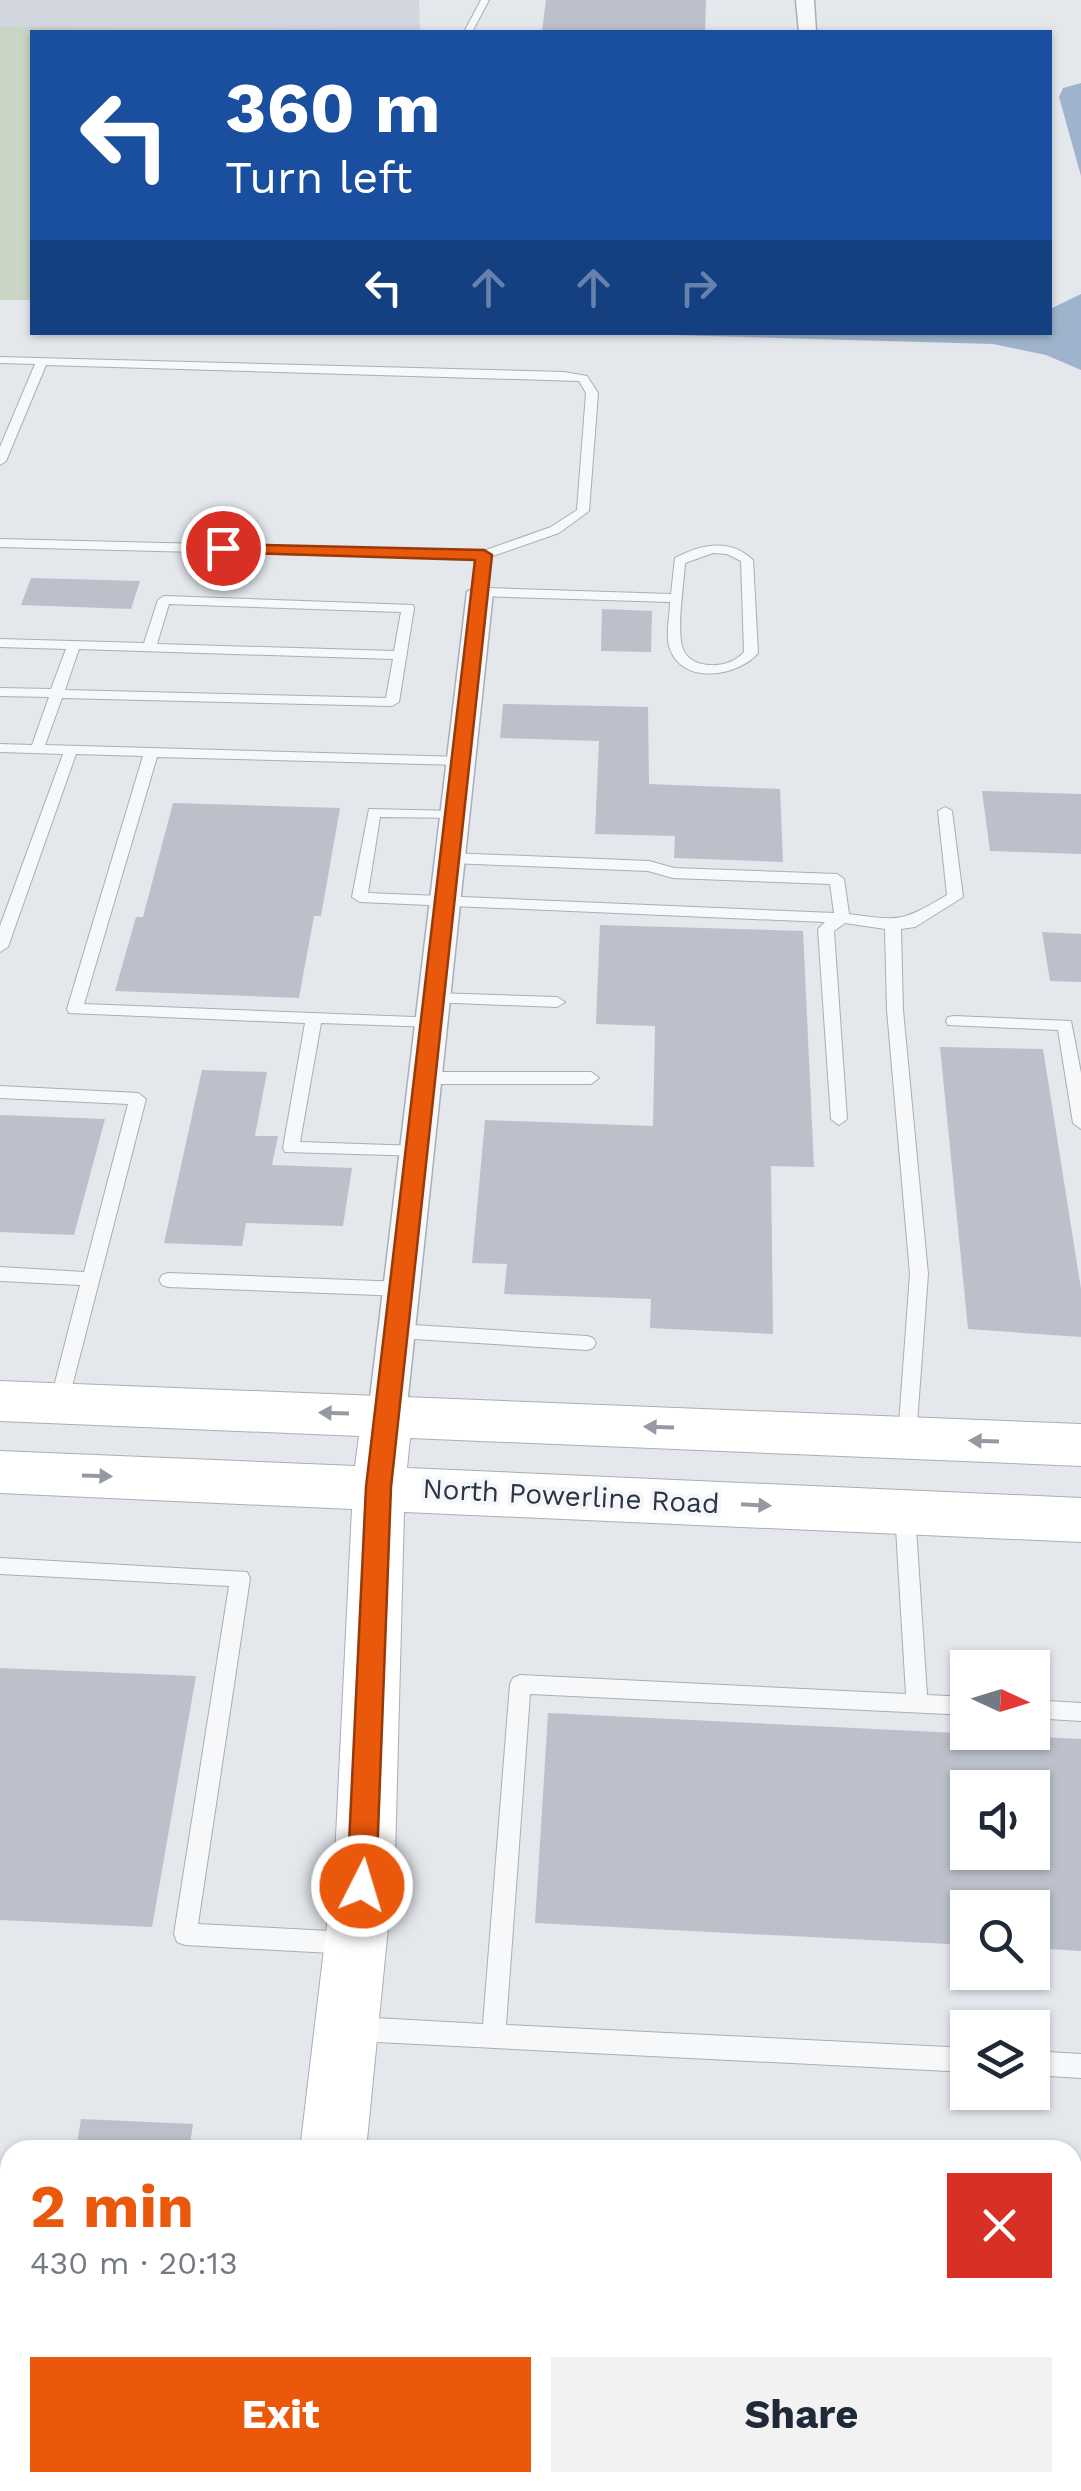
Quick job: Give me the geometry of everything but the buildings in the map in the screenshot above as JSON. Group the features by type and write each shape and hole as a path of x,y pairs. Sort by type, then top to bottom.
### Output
{"main road":[{"path":"0,1401 1081,1445"},
{"path":"334,2140 365,1857 379,1487 387,1415"},
{"name":"North Powerline Road","path":"0,1472 1081,1520"}],"street":[{"path":"805,0 808,30"},
{"path":"387,1415 480,592"}],"lane":[{"path":"469,30 485,0"},
{"path":"0,360 564,375 583,378 592,393 583,511 556,530 484,555 0,543"},
{"path":"0,461 42,362"},
{"path":"706,548 742,555 747,560 751,653 744,664 713,670 682,657 676,650 677,598 679,561 706,548"},
{"path":"484,555 480,592 677,598"},
{"path":"0,692 392,702 408,608 164,600 149,648"},
{"path":"0,644 400,655"},
{"path":"38,749 74,645"},
{"path":"0,748 461,761"},
{"path":"0,947 71,750"},
{"path":"151,752 75,1009 314,1018 557,1002"},
{"path":"455,815 374,812 360,898 910,923 955,897 945,811"},
{"path":"451,858 837,879 842,918"},
{"path":"838,1119 826,929 842,918"},
{"path":"893,925 896,1010 918,1274 907,1438"},
{"path":"314,1018 291,1148 419,1152"},
{"path":"954,1021 1065,1025 1081,1123"},
{"path":"427,1078 591,1078"},
{"path":"0,1092 138,1099 59,1403"},
{"path":"0,1274 91,1279"},
{"path":"168,1280 402,1288"},
{"path":"398,1332 587,1343"},
{"path":"905,1512 916,1704"},
{"path":"0,1566 240,1578 185,1934 355,1944"},
{"path":"494,2036 520,1684 950,1705"},
{"path":"1050,1711 1081,1712"},
{"path":"346,2028 950,2059"},
{"path":"1050,2064 1081,2066"}],"shaded area":[{"path":"0,0 419,0 420,30 0,30"}],"green space":[{"path":"0,27 420,30 30,30 30,300 0,300"}],"water":[{"path":"1081,83 1081,176 1059,97 1063,88"},
{"path":"1081,294 1081,370 1046,355 993,344 670,335 1052,335 1052,308"}],"route":[{"path":"223,548 484,555 379,1487 362,1886"}]}
